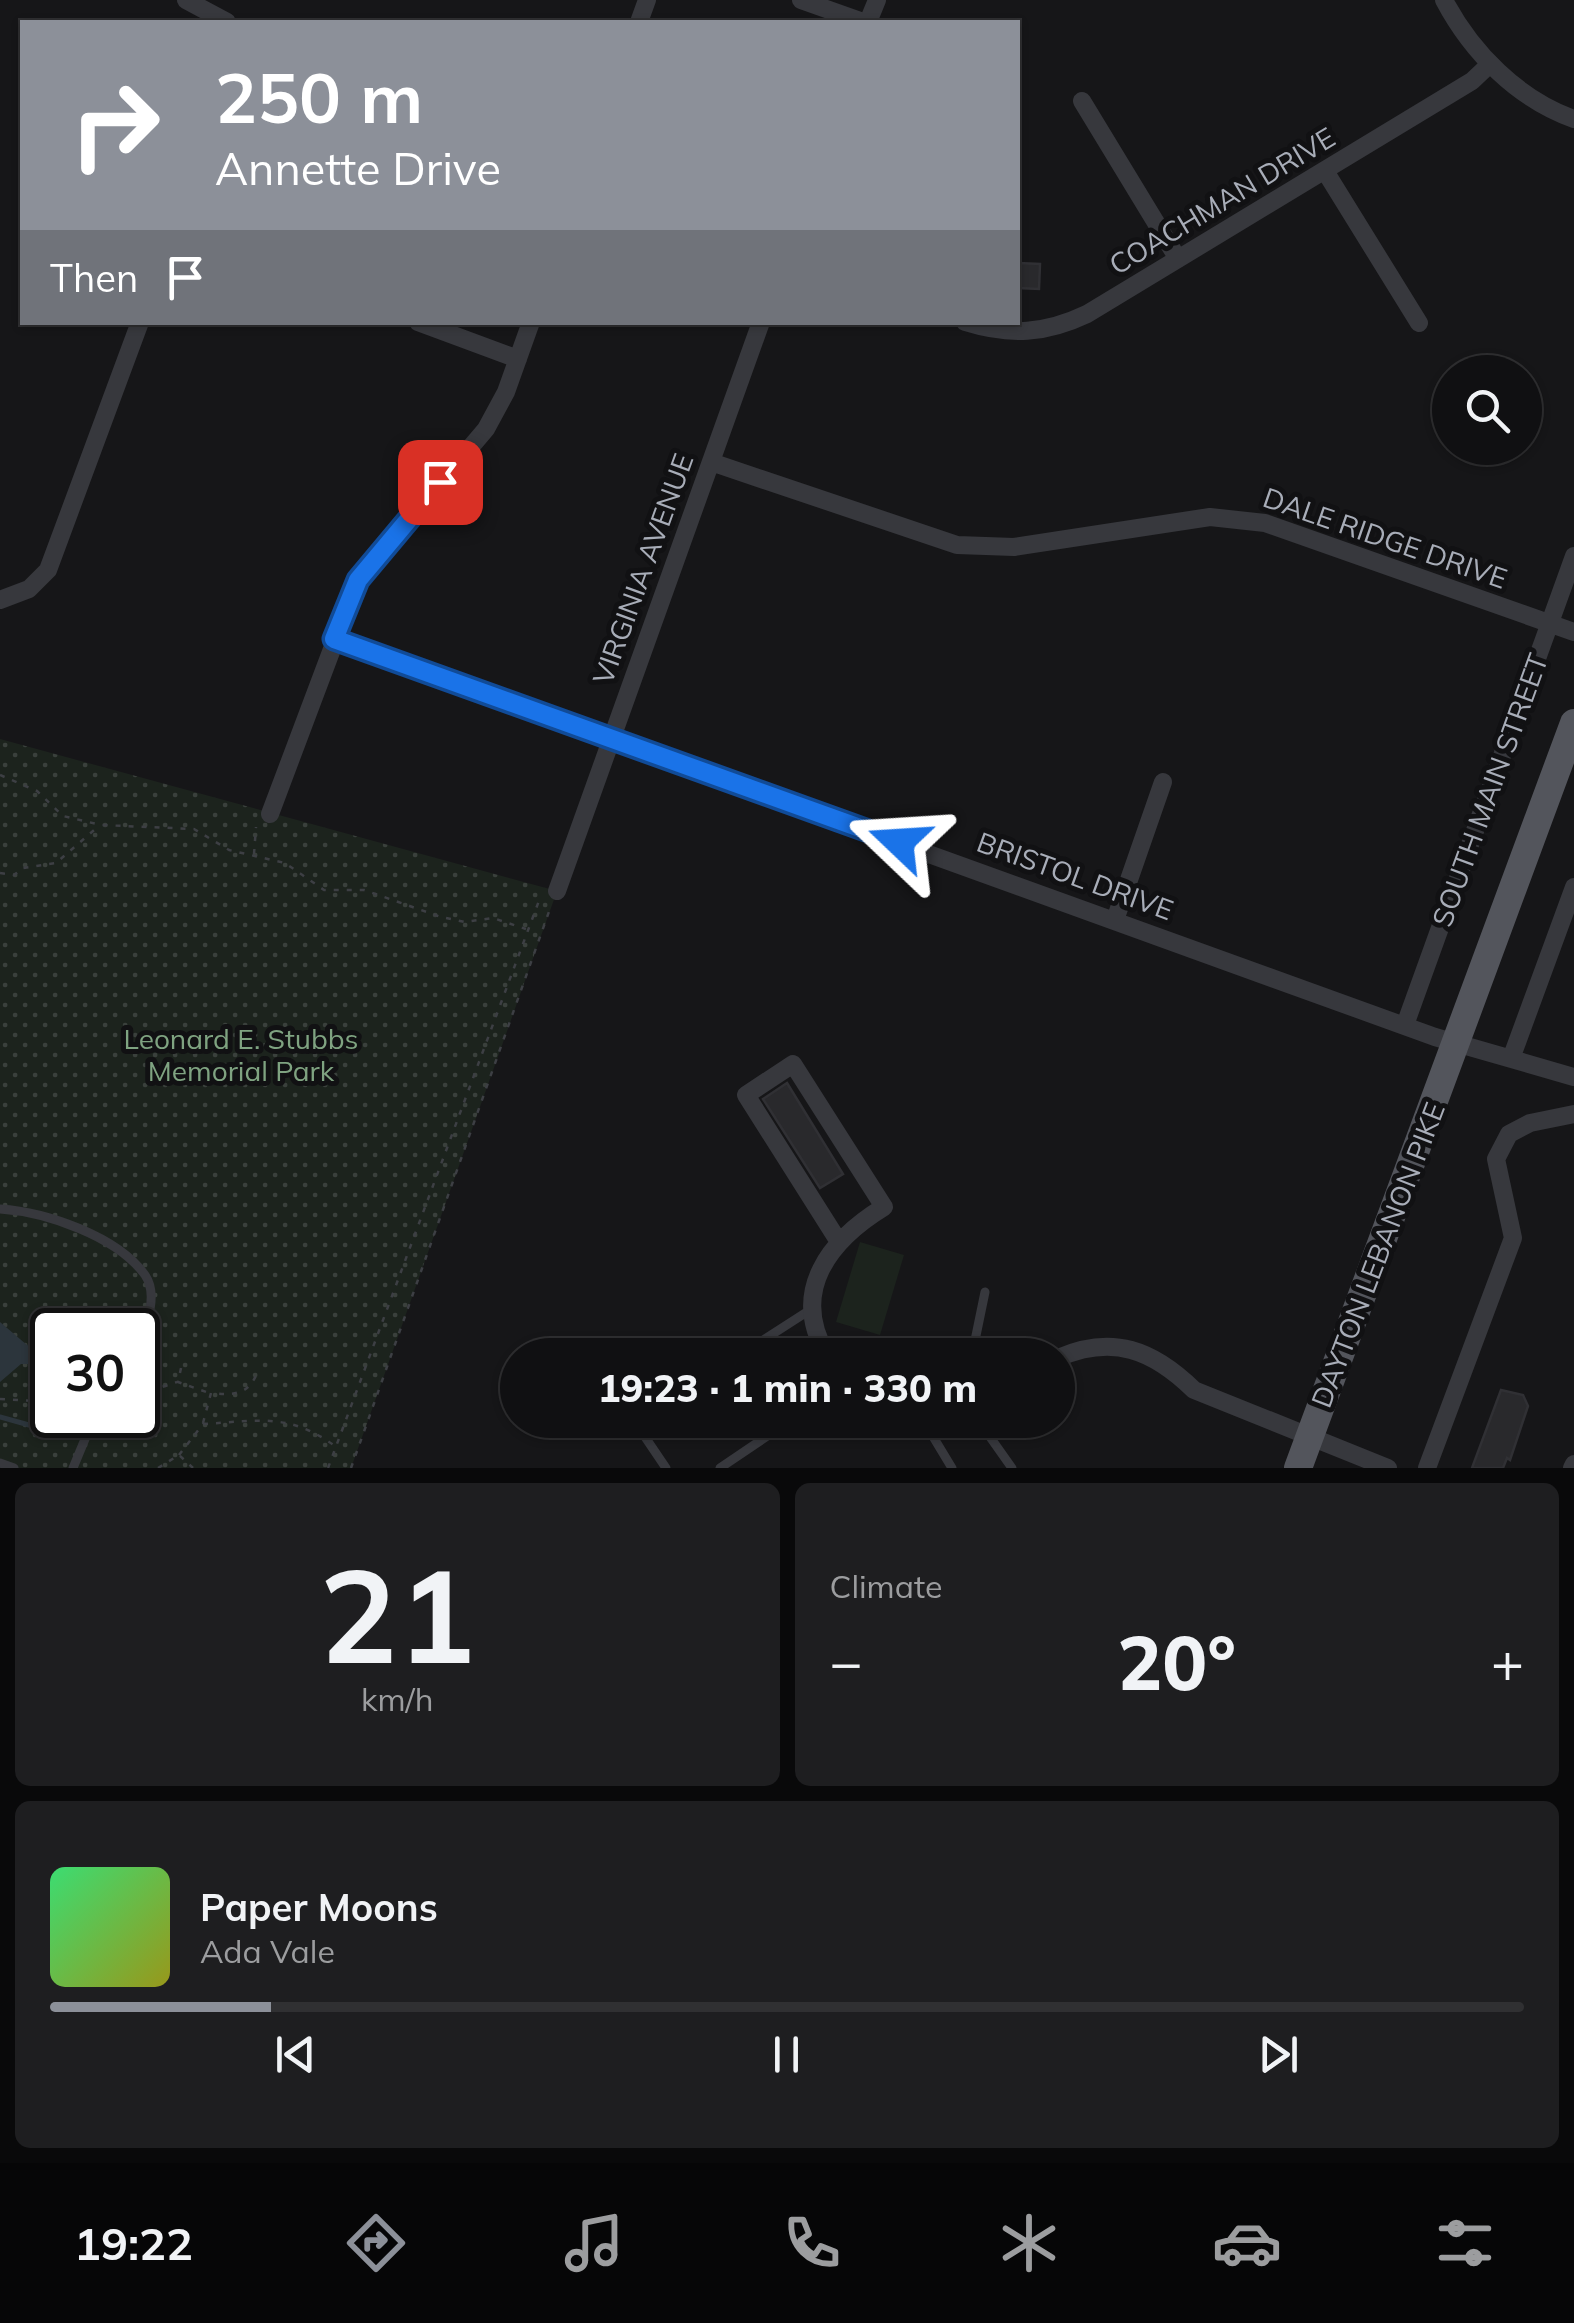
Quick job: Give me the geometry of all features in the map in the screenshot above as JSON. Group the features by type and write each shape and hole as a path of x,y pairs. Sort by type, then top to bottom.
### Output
{"main road":[{"name":"SOUTH MAIN STREET","path":"1459,1043 1574,723"},
{"name":"DAYTON LEBANON PIKE","path":"1298,1468 1459,1043"}],"street":[{"path":"186,0 224,20"},
{"path":"800,0 860,20"},
{"path":"1444,0 1490,64 1536,101 1574,119"},
{"name":"COACHMAN DRIVE","path":"978,325 1017,333 1062,326 1325,171 1472,81 1490,64"},
{"path":"1082,101 1178,259"},
{"path":"1325,171 1419,323"},
{"path":"0,600 29,589 48,570 139,325"},
{"path":"426,325 518,358"},
{"path":"270,814 358,580 486,429 530,325"},
{"name":"VIRGINIA AVENUE","path":"550,891 612,739 760,325"},
{"name":"DALE RIDGE DRIVE","path":"711,462 958,545 1014,547 1210,517 1265,523 1574,632"},
{"name":"SOUTH MAIN STREET","path":"1405,1025 1574,556"},
{"name":"BRISTOL DRIVE","path":"334,639 1405,1025 1574,1076"},
{"path":"1114,920 1163,782"},
{"path":"1512,1056 1573,895"},
{"path":"818,1338 813,1308 823,1263 849,1229 884,1206 792,1064 746,1095 839,1242"},
{"path":"1426,1468 1514,1238 1496,1158 1508,1134 1530,1123 1574,1114"},
{"path":"1075,1353 1105,1344 1134,1348 1172,1369 1194,1390 1388,1468"}],"lane":[{"path":"0,1208 20,1210 117,1248 147,1277 152,1300 149,1308"},
{"path":"976,1338 985,1292"},
{"path":"766,1338 813,1308"},
{"path":"73,1468 85,1438"},
{"path":"646,1438 666,1468"},
{"path":"720,1468 765,1438"},
{"path":"934,1438 952,1468"},
{"path":"991,1438 1012,1468"},
{"path":"0,1463 14,1468"}],"path":[{"path":"0,774 36,791 63,816 101,825 194,829 229,850 285,863 324,890 364,890 441,917 465,922 493,918 528,930"},
{"path":"254,856 261,813 270,814"},
{"path":"0,873 14,875 22,868 56,863 101,825"},
{"path":"328,1468 528,930 550,891"},
{"path":"351,1468 550,891"},
{"path":"178,1382 181,1368"},
{"path":"160,1388 178,1382 210,1393 236,1395 252,1384 257,1373"},
{"path":"158,1468 179,1455 203,1424 210,1393"},
{"path":"0,1399 34,1401 81,1447"},
{"path":"203,1424 288,1419 309,1427 335,1446"},
{"path":"179,1455 193,1468"}],"green space":[{"name":"Leonard E. Stubbs Memorial Park","path":"0,739 557,891 351,1468 0,1468"},
{"path":"860,1242 904,1255 880,1335 836,1322"}],"shaded area":[{"path":"0,1322 30,1346 30,1364 21,1364 0,1382"}],"building":[{"path":"1020,263 1040,264 1039,289 1020,288"},
{"path":"787,1083 843,1174 820,1188 763,1099"},
{"path":"1501,1390 1523,1395 1528,1406 1510,1460 1507,1458 1503,1468 1472,1468"}],"waterway":[{"path":"0,1417 30,1425"}],"route":[{"path":"440,482 370,562 358,580 334,639 899,842"}]}
